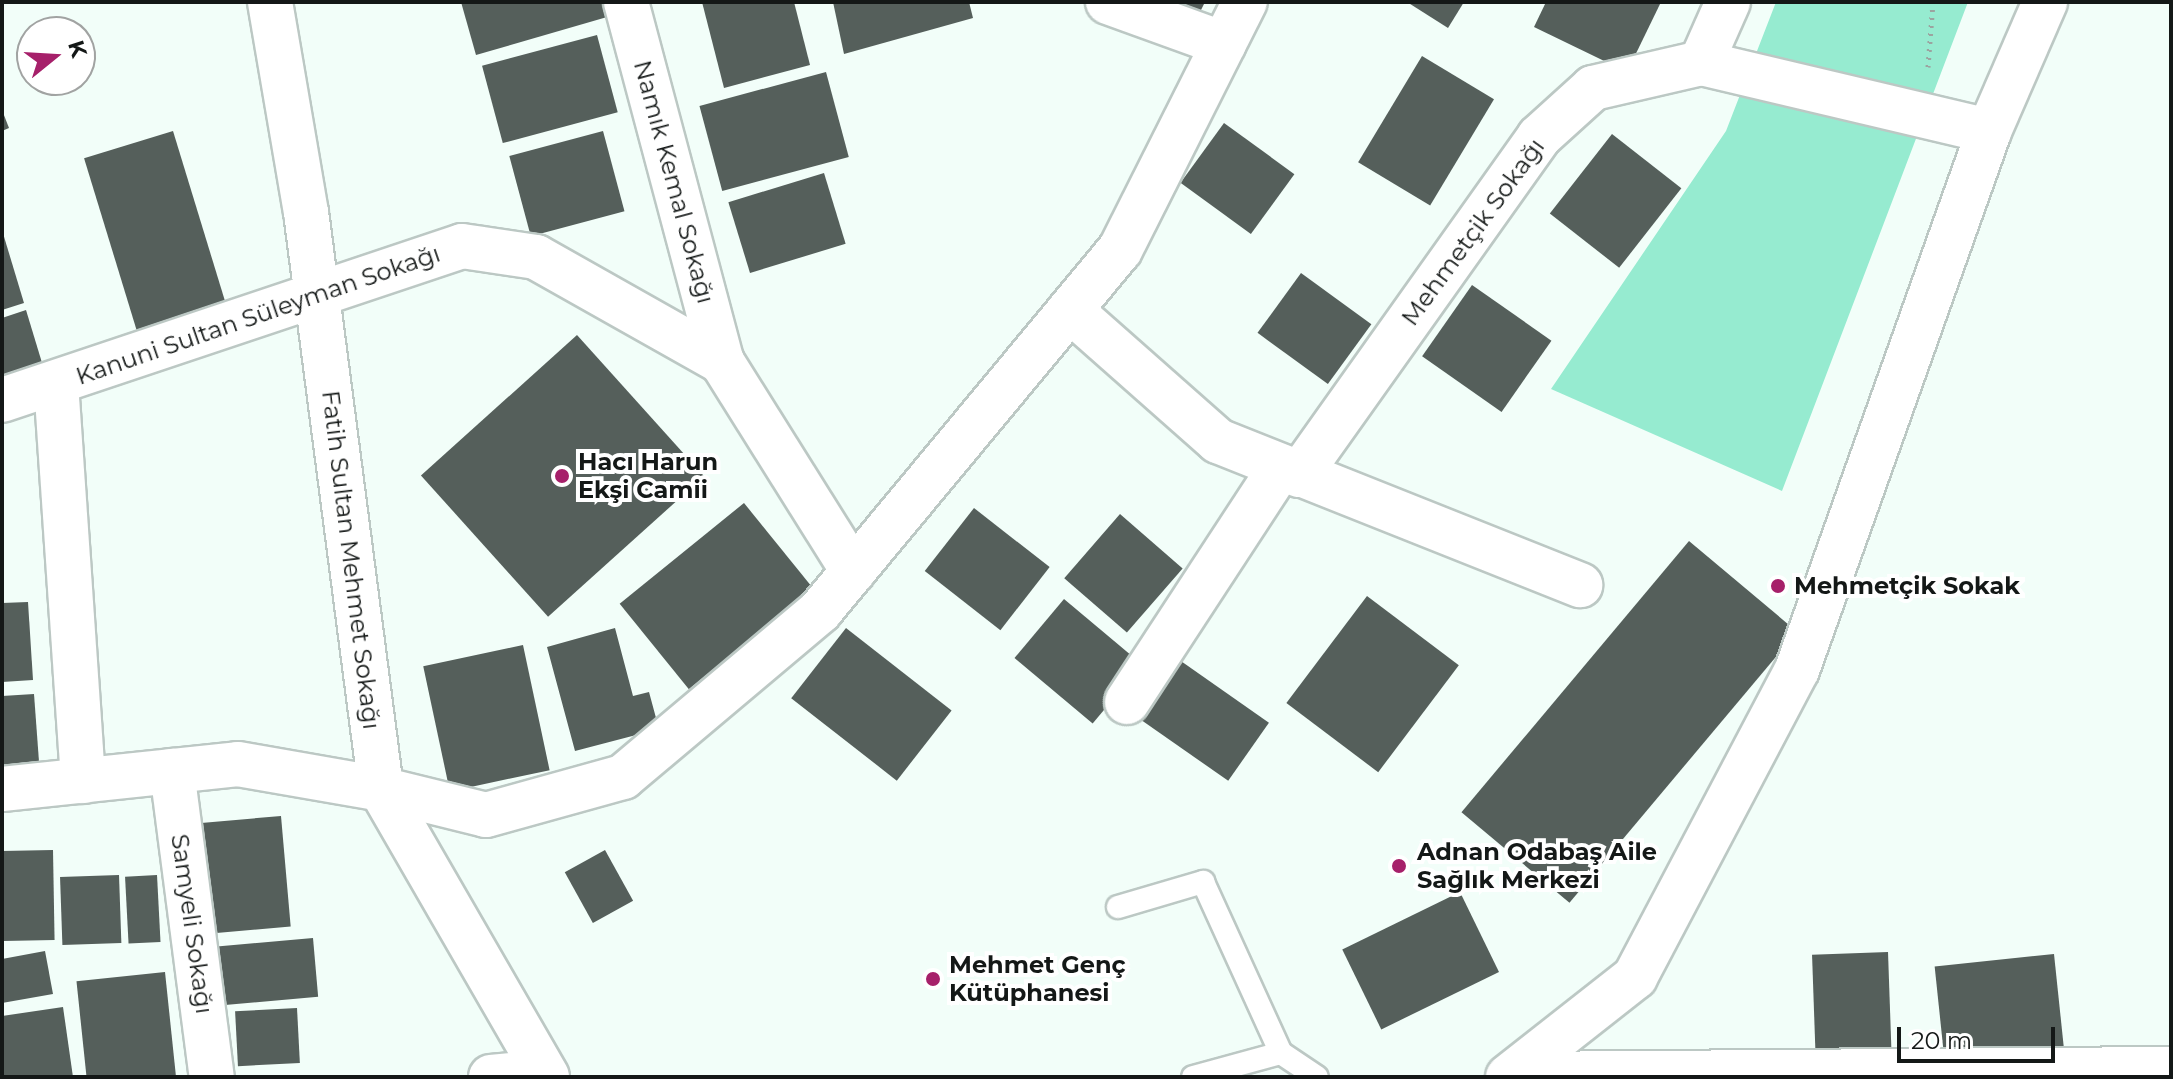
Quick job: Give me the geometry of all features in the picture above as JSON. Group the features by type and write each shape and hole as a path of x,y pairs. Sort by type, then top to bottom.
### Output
{"street":[{"name":"Fatih Sultan Mehmet Sokağı","path":"270,2 317,298 381,789 546,1075"},
{"name":"Namık Kemal Sokağı","path":"626,2 722,362"},
{"path":"1108,2 1224,44"},
{"path":"2,789 238,764 381,789 486,815 623,777 820,611 1120,250 1245,2"},
{"path":"1728,2 1701,63 1989,131"},
{"path":"1512,1076 1635,977 1797,670 1989,131 2045,2"},
{"name":"Mehmetçik Sokağı","path":"1127,702 1290,471 1539,137 1593,88 1701,63"},
{"name":"Kanuni Sultan Süleyman Sokağı","path":"2,400 317,298 462,246 536,257 722,362 853,571"},
{"path":"1070,310 1218,441 1580,585"},
{"path":"56,383 83,781"},
{"name":"Samyeli Sokağı","path":"172,771 212,1077"},
{"path":"1512,1076 2171,1069"},
{"path":"491,1077 546,1075"}],"lane":[{"path":"1118,907 1203,882 1281,1053 1317,1077"},
{"path":"1193,1077 1281,1053"}],"path":[{"path":"1924,116 1933,2"}],"green space":[{"path":"1776,2 1968,2 1782,491 1551,389 1726,131"}],"building":[{"path":"461,2 611,2 614,15 476,55"},
{"path":"702,2 794,2 810,65 724,88"},
{"path":"833,2 969,2 973,18 844,54"},
{"path":"1181,2 1205,2 1200,12"},
{"path":"1407,2 1464,2 1448,28"},
{"path":"1546,2 1661,2 1627,72 1534,27"},
{"path":"597,35 618,112 503,143 482,66"},
{"path":"1422,56 1494,99 1430,206 1358,162"},
{"path":"826,72 849,157 722,191 699,106"},
{"path":"2,110 9,128 2,131"},
{"path":"1224,123 1294,174 1251,234 1181,183"},
{"path":"173,131 228,312 139,339 84,158"},
{"path":"603,131 624,211 531,236 509,156"},
{"path":"1612,134 1681,188 1619,268 1550,214"},
{"path":"824,173 846,244 750,273 728,202"},
{"path":"2,230 24,303 2,310"},
{"path":"1301,273 1371,324 1328,384 1258,333"},
{"path":"1472,285 1551,341 1502,412 1422,356"},
{"path":"26,310 46,376 2,389 2,318"},
{"name":"Hacı Harun Ekşi Camii","path":"577,335 704,476 548,617 421,476"},
{"path":"744,503 813,588 689,689 620,604"},
{"path":"974,508 1050,567 1000,630 925,571"},
{"path":"1120,514 1183,568 1127,633 1064,578"},
{"path":"1689,541 1797,632 1569,903 1461,812"},
{"path":"1367,596 1459,665 1378,772 1286,703"},
{"path":"1064,599 1142,665 1093,724 1015,658"},
{"path":"28,602 33,680 2,682 2,603"},
{"path":"615,628 633,696 649,692 659,729 575,751 547,647"},
{"path":"846,628 952,710 897,781 791,698"},
{"path":"523,645 550,770 450,791 423,666"},
{"path":"1178,659 1269,723 1228,781 1137,717"},
{"path":"34,694 40,775 2,778 2,696"},
{"path":"281,816 291,927 208,934 198,823"},
{"path":"53,850 55,940 4,941 2,851"},
{"path":"605,850 633,901 593,923 565,872"},
{"path":"119,875 121,943 62,945 60,877"},
{"path":"157,875 161,942 129,944 125,877"},
{"path":"1460,892 1499,972 1381,1029 1342,949"},
{"path":"313,938 318,997 217,1006 211,947"},
{"path":"45,951 53,994 2,1003 2,959"},
{"path":"1888,952 1892,1059 1816,1062 1812,955"},
{"path":"2054,954 2064,1053 1945,1066 1935,967"},
{"path":"165,972 176,1077 87,1077 76,981"},
{"path":"63,1007 73,1077 2,1077 2,1016"},
{"path":"297,1008 300,1063 238,1066 235,1011"}],"place":[{"name":"Hacı Harun Ekşi Camii","path":"562,476"},
{"name":"Mehmetçik Sokak","path":"1778,586"},
{"name":"Adnan Odabaş Aile Sağlık Merkezi","path":"1399,866"},
{"name":"Mehmet Genç Kütüphanesi","path":"933,979"}]}
